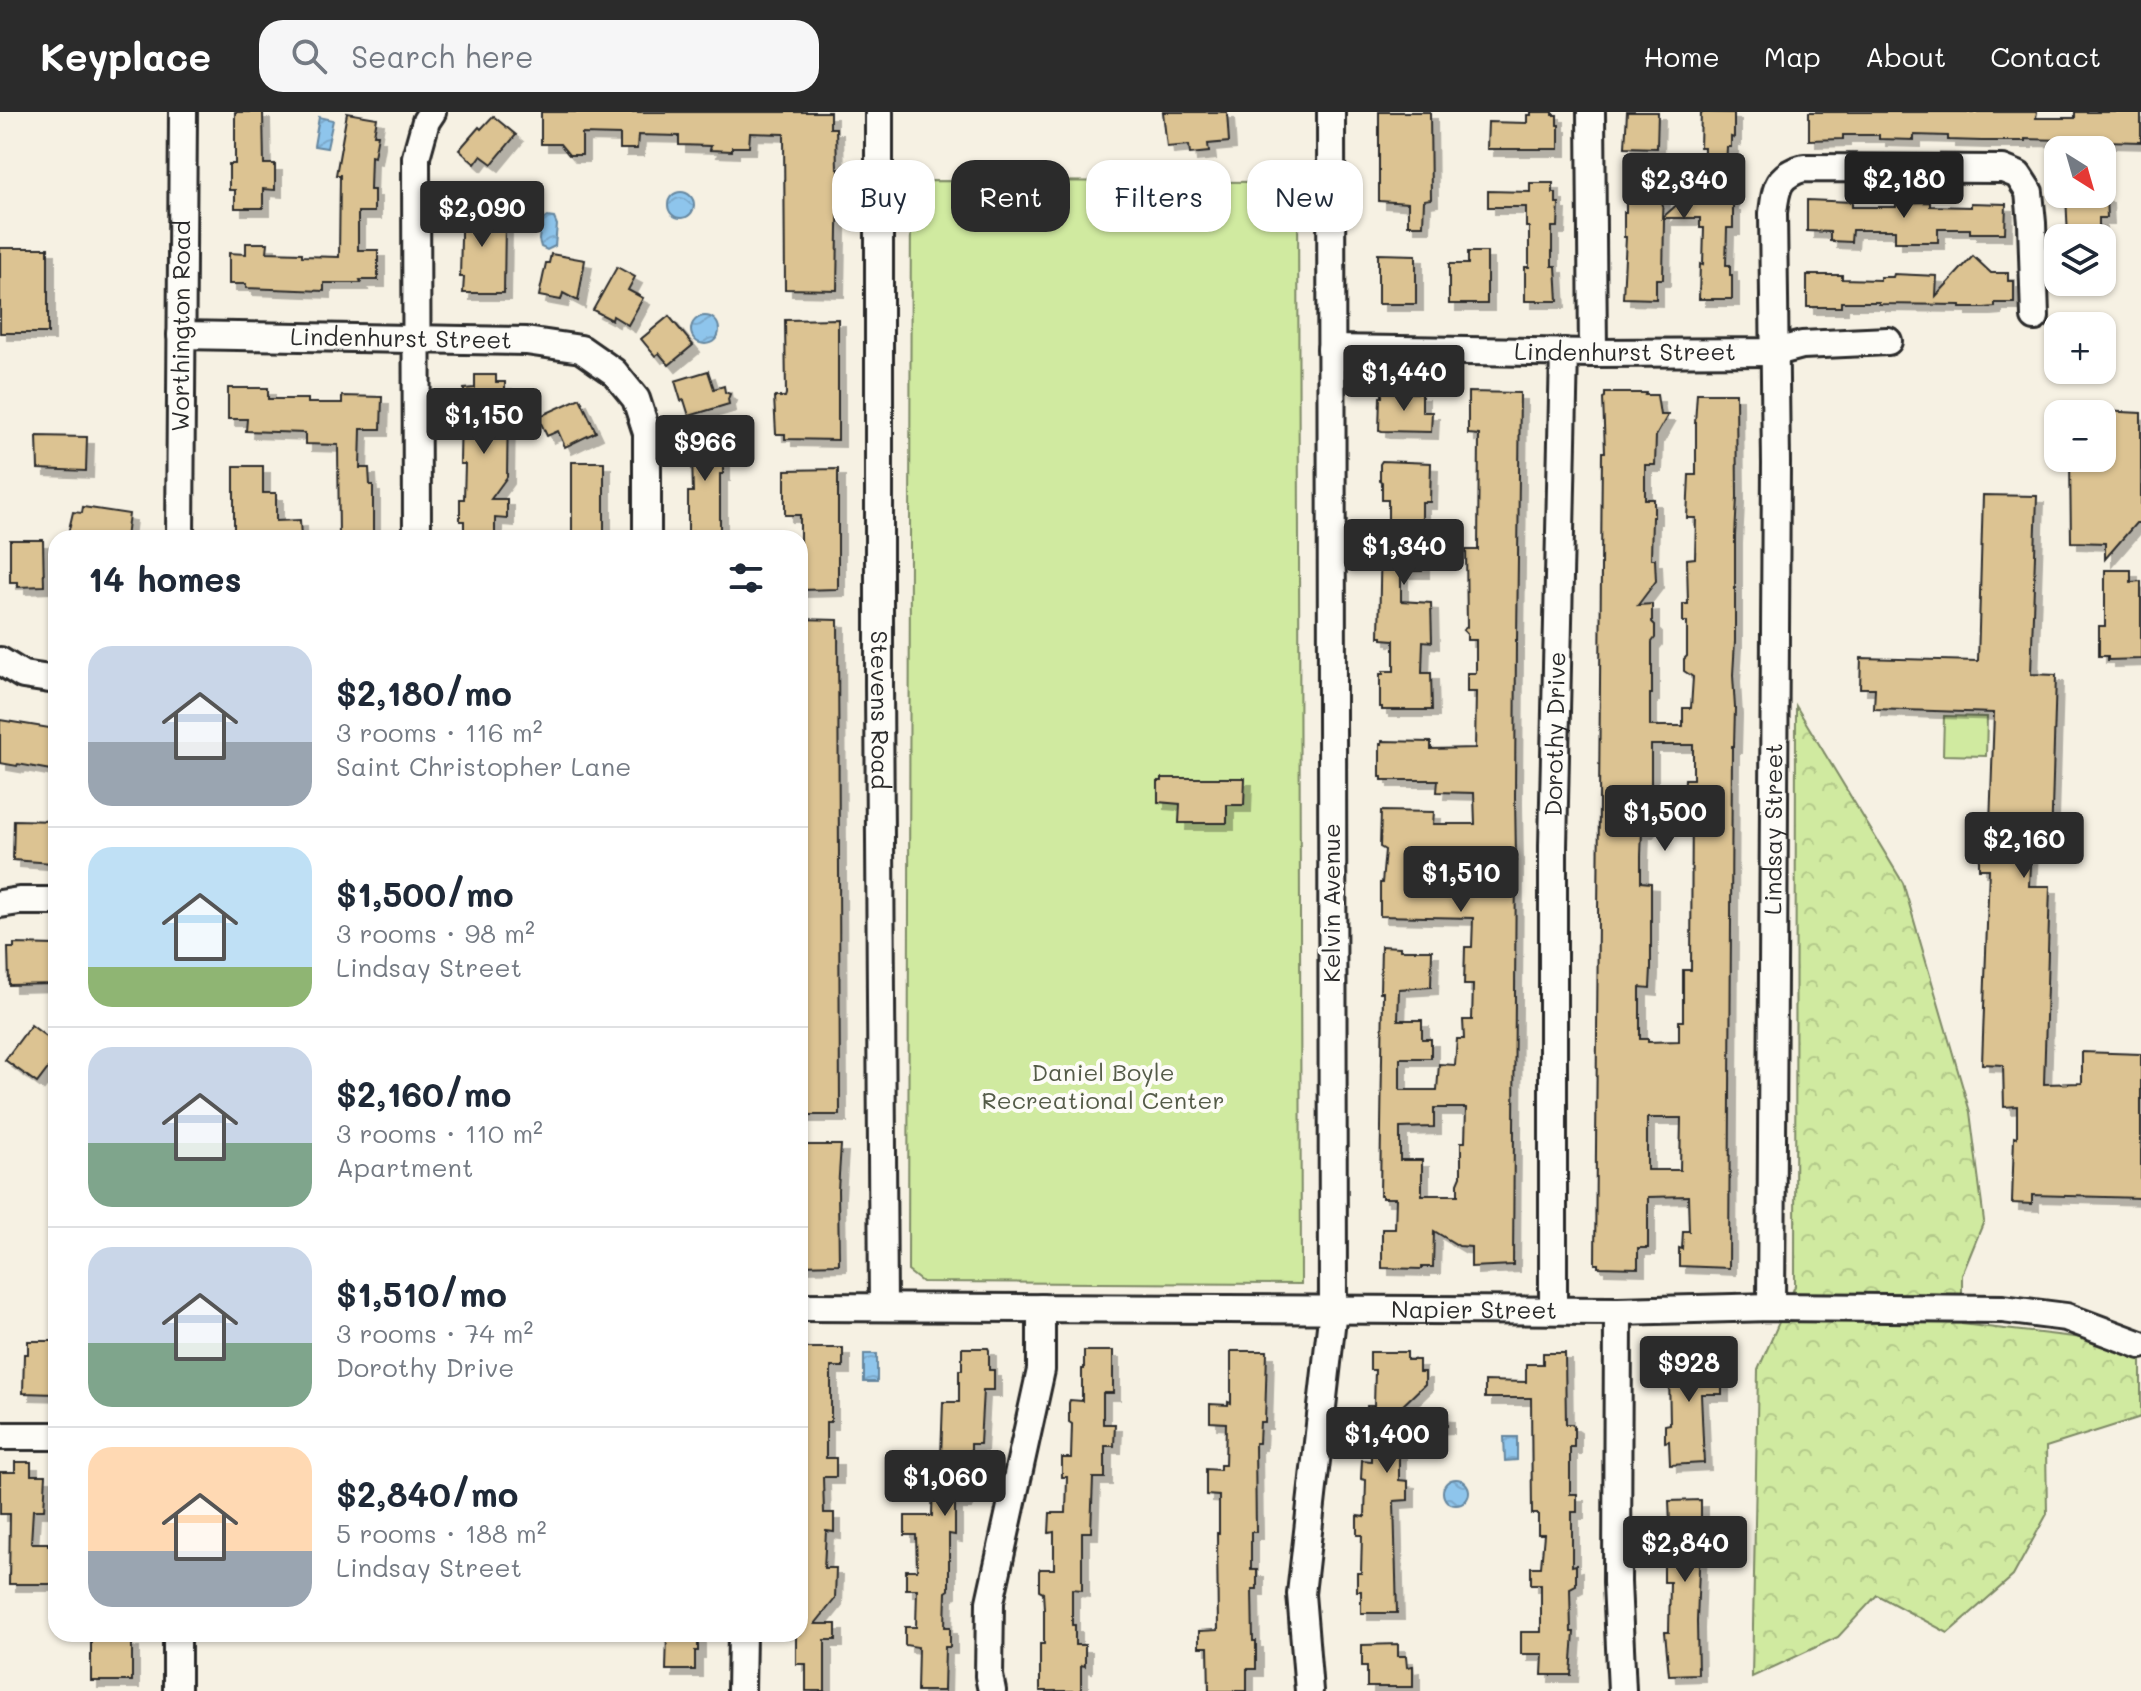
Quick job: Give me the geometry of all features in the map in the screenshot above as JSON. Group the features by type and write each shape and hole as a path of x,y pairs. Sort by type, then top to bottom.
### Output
{"street":[{"name":"Worthington Road","path":"180,530 183,112"},
{"path":"417,530 416,157 426,121 432,112"},
{"name":"Stevens Road","path":"879,112 883,1307"},
{"name":"Kelvin Avenue","path":"1309,1691 1301,1594 1333,1309 1331,112"},
{"path":"1591,112 1593,353"},
{"name":"Lindsay Street","path":"1771,1307 1776,352 1773,213 1776,187 1788,172 1804,168 2003,169 2018,175 2029,192 2035,317"},
{"name":"Lindenhurst Street","path":"181,335 526,341 581,349 612,370 636,399 647,433 647,530"},
{"name":"Lindenhurst Street","path":"1331,349 1776,352 1802,345 1888,341"},
{"name":"Dorothy Drive","path":"1553,1310 1553,846 1564,352"},
{"path":"0,661 23,675 48,679"},
{"path":"0,904 48,901"},
{"name":"Napier Street","path":"808,1307 1618,1311 1771,1307 2003,1309 2066,1317 2141,1345"},
{"path":"992,1691 989,1676 990,1602 1041,1370 1041,1308"},
{"path":"1618,1311 1617,1582 1622,1691"},
{"path":"0,1436 48,1436"},
{"path":"177,1642 177,1691"},
{"path":"741,1691 742,1642"}],"green space":[{"name":"Daniel Boyle Recreational Center","path":"935,181 951,181 951,232 1070,232 1070,181 1086,181 1086,232 1231,232 1231,182 1247,182 1247,232 1298,232 1301,1284 922,1282 908,1271 911,232 935,232"},
{"path":"1796,706 1903,883 1970,1112 1984,1221 1962,1275 1962,1324 2091,1339 2141,1360 2141,1417 2046,1447 2047,1514 2013,1576 1948,1633 1877,1595 1838,1637 1752,1677 1758,1370 1795,1286"},
{"path":"1944,716 1987,717 1986,756 1943,755"}],"water":[{"path":"319,117 333,120 327,148 314,146"},
{"path":"681,192 690,196 694,205 690,214 681,218 672,214 668,205 672,196"},
{"path":"547,217 554,218 557,225 555,246 547,250 541,247 539,240 541,221"},
{"path":"705,316 715,320 719,330 715,340 705,344 695,340 691,330 695,320"},
{"path":"864,1354 877,1354 877,1382 864,1382"},
{"path":"1504,1437 1517,1437 1517,1460 1505,1461"},
{"path":"1456,1479 1465,1483 1469,1492 1465,1501 1456,1505 1447,1501 1443,1492 1447,1483"}],"building":[{"path":"235,112 263,112 264,164 275,164 275,190 263,189 263,208 235,208 235,190 229,190 229,164 235,164"},
{"path":"541,112 830,112 830,128 836,128 837,160 832,160 832,232 838,232 837,290 785,289 784,134 750,133 749,147 732,147 732,151 710,150 711,146 679,145 679,136 638,135 637,149 620,149 620,135 582,134 582,155 569,155 560,144 541,144"},
{"path":"1163,112 1227,112 1229,142 1208,144 1209,152 1190,154 1189,145 1167,147"},
{"path":"1379,112 1430,112 1431,199 1424,200 1423,225 1408,225 1408,203 1379,201"},
{"path":"1531,112 1553,112 1557,115 1559,149 1487,149 1488,122 1527,123 1527,115"},
{"path":"1627,112 1658,112 1657,148 1625,147"},
{"path":"1701,112 1734,113 1734,138 1731,137 1731,147 1727,147 1725,184 1733,204 1733,228 1727,228 1726,265 1730,265 1732,275 1732,299 1699,299 1704,228 1700,228 1700,218 1664,218 1663,279 1656,279 1656,299 1623,298 1624,212 1626,202 1630,202 1630,183 1653,184 1653,194 1663,194 1662,218 1703,184"},
{"path":"1809,112 2037,112 2036,118 2075,118 2075,112 2141,112 2141,142 2116,141 2116,136 2044,136 2044,139 2025,141 1948,140 1948,136 1914,135 1914,140 1879,139 1879,135 1843,135 1843,139 1809,140"},
{"path":"347,113 377,118 374,135 378,135 374,157 371,156 370,190 374,190 374,212 358,212 358,250 378,250 378,280 324,283 324,291 246,288 246,284 229,284 229,253 246,254 246,243 268,243 267,252 339,257 340,175 336,175"},
{"path":"493,116 516,135 492,164 481,156 475,164 459,150"},
{"path":"1530,183 1553,183 1556,203 1559,203 1558,227 1552,227 1552,266 1556,266 1558,301 1525,301 1525,267 1529,267 1526,207 1488,207 1488,191 1530,192"},
{"path":"465,200 495,200 495,220 505,220 504,293 463,293 464,277 460,277 461,217 465,217"},
{"path":"1807,200 1852,202 1852,207 1896,207 1896,203 1930,202 1930,206 2006,204 2005,233 1938,229 1938,242 1895,242 1895,230 1852,230 1851,242 1830,241 1830,232 1807,231"},
{"path":"2067,208 2107,208 2107,218 2099,218 2099,224 2067,224"},
{"path":"0,248 48,248 48,333 0,333"},
{"path":"1468,252 1487,252 1487,304 1449,304 1449,264 1468,264"},
{"path":"551,254 585,260 578,301 563,293 561,300 539,296"},
{"path":"1378,254 1416,255 1416,304 1378,304"},
{"path":"1973,256 1991,273 2008,273 2008,281 2014,281 2014,303 1995,303 1995,307 1984,308 1879,302 1841,302 1841,307 1807,307 1807,275 1880,280 1880,277 1893,277 1894,274 1937,276 1936,296"},
{"path":"617,267 635,277 628,290 643,298 628,325 593,310"},
{"path":"669,316 693,345 669,365 659,353 655,356 641,339"},
{"path":"838,319 838,440 785,439 785,434 776,434 774,397 785,397 786,394 785,320"},
{"path":"708,371 714,389 724,386 725,392 730,394 729,404 689,416 675,381"},
{"path":"475,375 496,375 496,382 505,382 505,406 508,407 507,477 491,499 507,499 507,519 495,518 495,530 464,530 464,521 460,521 465,464 460,464 461,406 464,406 464,389 475,388"},
{"path":"228,388 268,388 268,399 308,399 308,403 342,403 342,396 382,397 381,429 361,429 360,468 369,468 370,485 373,485 373,530 339,530 338,445 305,444 305,433 246,431 247,419 228,419"},
{"path":"1382,392 1422,393 1422,412 1432,412 1431,432 1379,430"},
{"path":"1468,392 1520,393 1513,1265 1471,1267 1471,1247 1459,1246 1434,1231 1433,1267 1382,1268 1382,1229 1395,1229 1396,1198 1382,1198 1380,1195 1381,946 1400,947 1400,950 1432,950 1431,987 1399,989 1398,1020 1422,1020 1422,1039 1431,1039 1431,1058 1400,1058 1400,1090 1437,1090 1439,1064 1455,1065 1457,1039 1464,1039 1463,1020 1472,1020 1473,985 1464,985 1465,947 1472,947 1473,918 1380,916 1380,883 1385,850 1380,847 1381,811 1434,812 1433,824 1475,824 1474,793 1437,792 1438,780 1382,780 1380,777 1382,741 1431,742 1431,749 1475,748 1476,692 1467,692 1467,673 1476,673 1476,640 1467,640 1463,630 1467,627 1466,550 1478,550 1479,435 1468,434","holes":["1434,1108 1466,1108 1458,1195 1422,1195 1422,1160 1400,1160 1400,1128 1434,1127"]},
{"path":"1605,393 1657,395 1660,415 1668,415 1656,436 1655,465 1645,465 1645,499 1654,499 1651,559 1655,559 1656,581 1638,605 1652,604 1652,622 1655,625 1650,726 1683,726 1683,708 1691,708 1693,677 1684,671 1687,622 1683,622 1683,604 1688,604 1687,559 1695,558 1696,518 1687,518 1689,475 1696,475 1697,393 1736,393 1729,1268 1679,1266 1683,1231 1689,1231 1688,1196 1648,1197 1648,1248 1638,1248 1638,1268 1598,1267 1595,1264","holes":["1651,745 1693,745 1693,779 1685,779 1684,797 1692,797 1691,970 1683,970 1683,1021 1679,1021 1679,1041 1648,1042 1648,1039 1640,1039 1640,987 1650,988 1651,968 1651,883 1641,882 1642,830 1651,824","1647,1118 1681,1118 1680,1170 1647,1170"]},
{"path":"580,398 596,432 565,447 558,431 547,436 538,417"},
{"path":"2116,412 2141,413 2141,523 2136,523 2105,559 2105,543 2071,542 2070,472 2116,472"},
{"path":"37,436 87,437 86,471 38,469"},
{"path":"688,436 723,436 720,530 688,530 688,492 693,492 692,457 689,457"},
{"path":"1382,461 1431,463 1430,502 1422,502 1422,571 1401,571 1401,601 1431,603 1432,642 1423,641 1422,673 1431,673 1432,710 1382,710 1380,707 1380,674 1394,671 1394,640 1379,637 1381,535 1382,531 1388,531 1388,500 1382,500 1380,481"},
{"path":"572,462 604,462 604,530 572,530"},
{"path":"234,466 263,466 263,493 276,493 276,521 300,520 301,530 234,530"},
{"path":"838,469 838,589 808,590 808,530 800,530 800,515 785,515 785,470"},
{"path":"1983,495 2037,496 2031,674 2056,675 2051,845 2031,844 2029,886 2050,886 2044,1084 2082,1083 2082,1052 2141,1054 2141,1198 2032,1195 2032,1204 2012,1203 2017,1106 2004,1107 2003,1065 1982,1064 1989,869 1979,869 1979,852 1989,852 1994,713 1874,709 1875,688 1860,688 1861,658 1978,661"},
{"path":"83,507 129,514 127,530 69,530 73,512 82,513"},
{"path":"10,540 43,540 44,586 18,587 18,582 10,582"},
{"path":"2105,570 2131,570 2131,582 2141,581 2141,659 2108,660 2108,656 2099,656 2099,626 2105,626"},
{"path":"808,619 838,620 840,1115 808,1115"},
{"path":"0,720 48,728 48,770 0,763"},
{"path":"1162,778 1245,778 1244,805 1227,805 1227,823 1179,823 1180,804 1158,802 1158,781"},
{"path":"14,820 48,821 48,863 13,860"},
{"path":"14,944 48,945 48,984 9,985 8,948 14,948"},
{"path":"31,1025 48,1038 48,1069 37,1083 5,1060"},
{"path":"808,1145 841,1145 839,1264 808,1265"},
{"path":"28,1341 48,1341 48,1394 23,1393 24,1354 28,1354"},
{"path":"808,1348 843,1348 843,1367 831,1367 831,1422 826,1422 826,1458 836,1458 836,1477 823,1477 824,1513 834,1513 834,1532 826,1531 824,1568 836,1568 835,1599 815,1624 836,1624 836,1640 825,1640 825,1691 806,1691 806,1664 796,1664 796,1642 808,1642"},
{"path":"962,1348 988,1348 989,1370 994,1370 994,1390 983,1390 980,1444 971,1444 971,1479 966,1479 966,1500 955,1502 955,1535 949,1534 949,1590 946,1592 945,1627 950,1627 950,1647 945,1647 944,1691 917,1691 918,1647 905,1645 905,1627 916,1627 917,1589 906,1589 906,1570 917,1570 916,1535 905,1535 905,1516 932,1516 933,1479 928,1479 928,1460 941,1457 943,1402 959,1402"},
{"path":"1084,1351 1113,1351 1113,1393 1103,1393 1103,1424 1115,1424 1114,1446 1105,1446 1105,1478 1093,1478 1091,1532 1082,1532 1082,1590 1072,1589 1075,1645 1085,1645 1081,1691 1040,1691 1044,1609 1043,1592 1039,1590 1039,1571 1054,1569 1054,1532 1049,1533 1050,1513 1066,1513 1067,1477 1062,1477 1062,1458 1071,1458 1069,1403 1070,1400 1082,1401"},
{"path":"1231,1351 1267,1351 1265,1422 1260,1422 1259,1443 1255,1443 1256,1532 1251,1532 1251,1570 1257,1570 1257,1589 1252,1589 1256,1669 1247,1669 1247,1691 1209,1691 1208,1647 1199,1647 1199,1631 1218,1630 1219,1496 1206,1495 1206,1469 1220,1470 1220,1465 1225,1465 1226,1423 1210,1422 1210,1404 1231,1403"},
{"path":"1370,1352 1407,1352 1407,1360 1419,1360 1419,1372 1425,1372 1425,1384 1396,1412 1447,1415 1447,1426 1406,1428 1406,1447 1399,1447 1399,1480 1408,1481 1408,1500 1394,1501 1397,1613 1361,1613 1361,1591 1357,1591 1362,1535 1357,1535 1357,1516 1365,1517 1366,1480 1361,1479 1362,1460 1371,1461 1371,1425 1367,1425 1367,1406 1374,1406 1375,1370 1370,1370"},
{"path":"1543,1353 1565,1353 1566,1424 1574,1426 1574,1447 1570,1447 1570,1494 1577,1494 1577,1512 1572,1512 1572,1566 1576,1565 1576,1585 1570,1588 1571,1632 1574,1632 1571,1675 1542,1675 1543,1654 1521,1654 1521,1632 1541,1632 1541,1584 1531,1584 1531,1567 1541,1567 1544,1534 1538,1534 1538,1514 1532,1514 1531,1398 1485,1398 1485,1381 1526,1382 1526,1364 1543,1364"},
{"path":"1715,1353 1716,1376 1722,1376 1722,1394 1701,1394 1704,1463 1670,1465 1669,1441 1665,1442 1665,1425 1670,1424 1669,1374 1665,1374 1664,1354"},
{"path":"15,1462 31,1462 31,1475 46,1475 44,1510 33,1510 31,1543 48,1543 48,1584 9,1584 10,1514 0,1514 0,1472 15,1472"},
{"path":"1701,1500 1701,1521 1714,1520 1715,1541 1700,1541 1698,1674 1669,1675 1665,1632 1669,1632 1670,1582 1664,1582 1664,1563 1673,1563 1669,1501"},
{"path":"91,1642 132,1642 132,1681 91,1681"},
{"path":"667,1642 698,1642 695,1670 666,1670"},
{"path":"1398,1644 1398,1656 1406,1656 1407,1667 1413,1666 1413,1687 1367,1687 1367,1666 1362,1666 1362,1645"}]}
